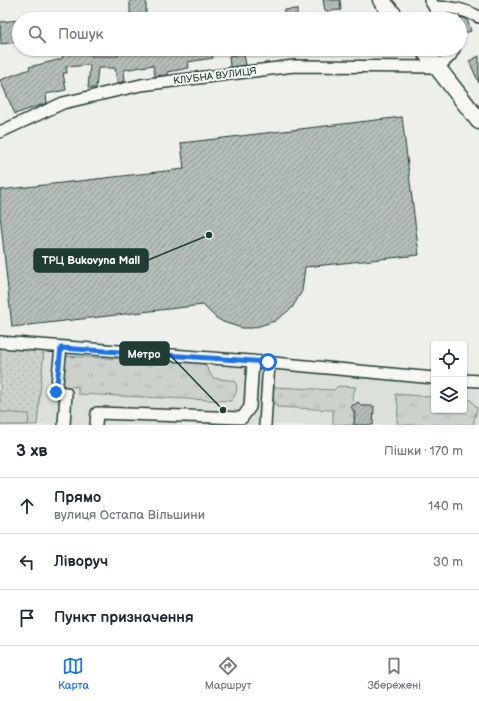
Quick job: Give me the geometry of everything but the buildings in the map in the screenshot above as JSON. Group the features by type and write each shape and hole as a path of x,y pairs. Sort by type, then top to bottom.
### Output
{"highway":[{"path":"380,0 391,12"},
{"path":"429,56 479,121"}],"street":[{"path":"432,4 465,10 479,17"},
{"path":"438,67 450,56"},
{"name":"КЛУБНА ВУЛИЦЯ","path":"0,132 63,103 142,85 294,66 438,67"},
{"path":"0,342 61,348 268,362 431,378"},
{"path":"61,348 56,392 66,393 64,425"},
{"path":"96,425 97,413 242,418 250,407 253,361"},
{"path":"265,425 268,362"},
{"path":"467,380 479,382"}],"shaded area":[{"path":"44,350 431,379 431,413 467,413 467,381 479,383 479,425 37,425"}],"green space":[{"path":"0,347 44,350 37,425 0,425"},
{"path":"63,356 204,363 213,378 235,381 235,396 231,401 78,394 78,387 59,386"},
{"path":"338,386 356,387 353,396 354,425 333,425 333,410 277,407 271,392 275,387 334,390"},
{"path":"395,394 431,397 431,413 467,413 467,400 471,400 477,408 473,425 397,425 398,405"},
{"path":"0,412 29,414 28,425 0,425"}],"place":[{"name":"ТРЦ Bukovyna Mall","path":"209,235"},
{"name":"Метро","path":"223,410"}],"route":[{"path":"56,392 61,348 268,362"}]}
